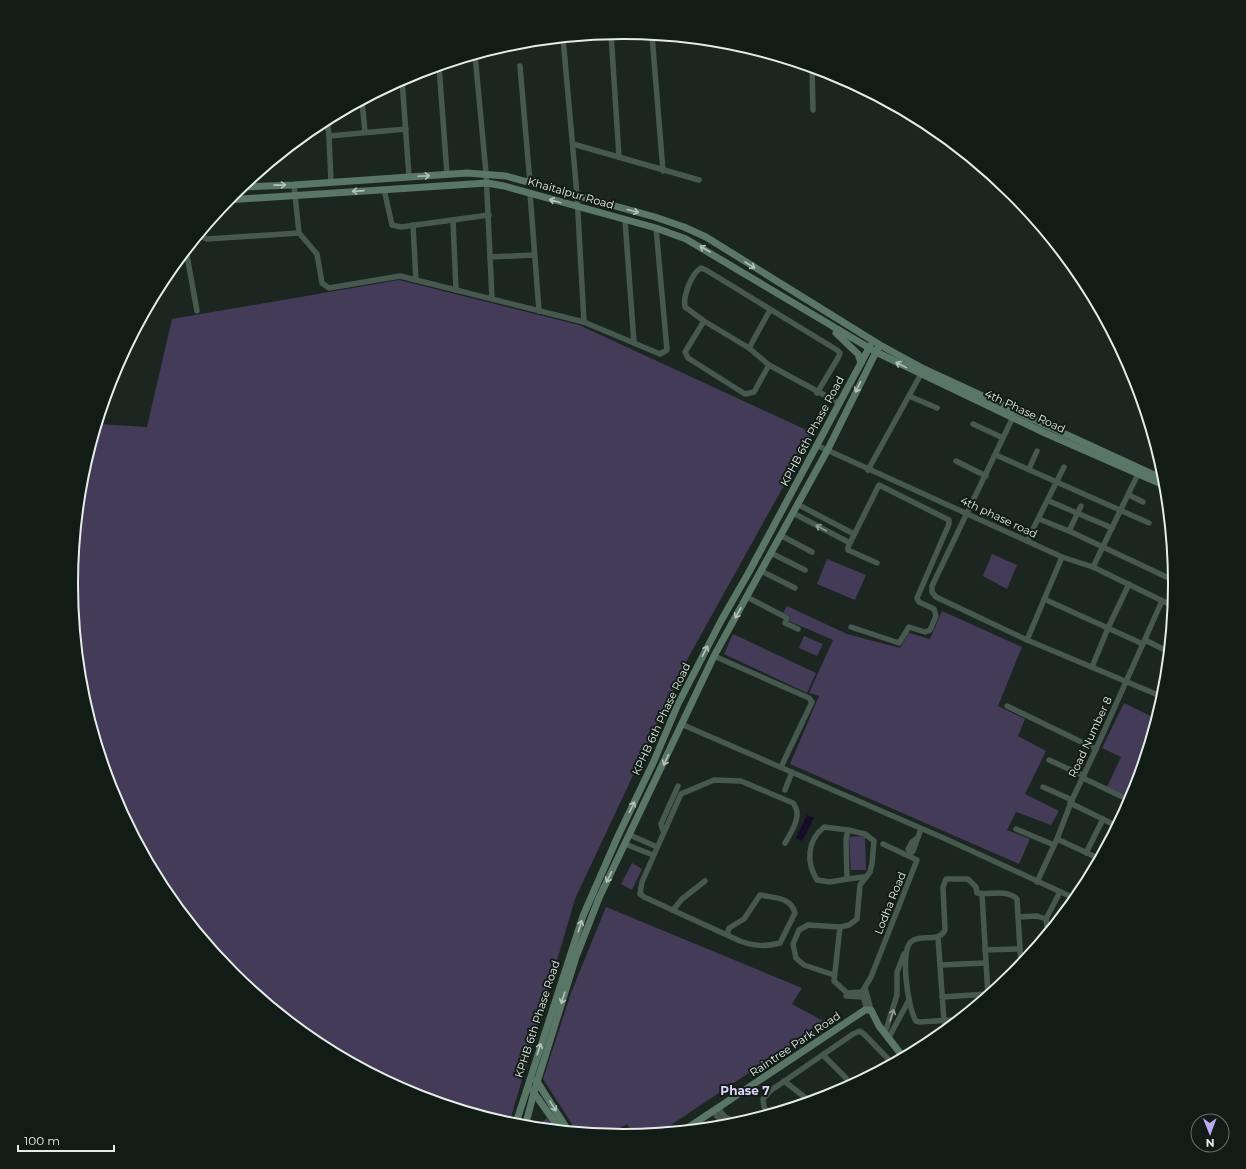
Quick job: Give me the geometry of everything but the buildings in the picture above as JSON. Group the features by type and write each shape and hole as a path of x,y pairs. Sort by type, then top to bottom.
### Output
{"street":[{"path":"611,39 619,157"},
{"path":"652,40 663,171"},
{"path":"563,43 578,207 584,322"},
{"path":"475,60 487,183 492,298"},
{"path":"520,66 530,183"},
{"path":"438,72 447,174"},
{"path":"812,73 813,110"},
{"path":"403,86 409,177"},
{"path":"362,105 365,132"},
{"path":"327,126 331,182"},
{"path":"328,136 406,129"},
{"path":"572,144 699,180"},
{"name":"Khaitalpur Road","path":"254,182 294,185 447,174 486,173 506,176 577,195 684,227 706,237 880,345"},
{"name":"Khaitalpur Road","path":"237,199 487,183 530,193 656,228 686,238 872,350"},
{"path":"294,185 299,233 318,254 322,283 329,288 400,276 584,322 660,354 667,350 656,228"},
{"path":"384,189 392,225 401,227 489,215"},
{"path":"530,193 539,311"},
{"path":"454,220 456,290"},
{"path":"625,220 634,343"},
{"path":"413,225 416,280"},
{"path":"203,237 206,239 299,233"},
{"path":"490,257 534,255"},
{"path":"187,256 197,311"},
{"path":"817,392 840,353 701,268 696,271 684,302 685,307 704,321 749,348 769,365 817,392 839,403"},
{"path":"749,348 770,310"},
{"path":"704,321 685,352 688,358 745,394 754,392 769,365"},
{"path":"832,327 838,335 858,354 861,362"},
{"name":"KPHB 6th Phase Road","path":"517,1120 527,1084 583,916 596,896 630,835 714,656 827,451 872,350 874,341"},
{"path":"872,350 880,345"},
{"name":"4th Phase Road","path":"880,345 924,369 1158,477"},
{"name":"KPHB 6th Phase Road","path":"526,1121 537,1081 596,896 678,704 722,619 749,572 861,362 872,350"},
{"name":"4th Phase Road","path":"872,350 1013,418 1159,483"},
{"path":"868,470 921,374"},
{"path":"909,396 937,408"},
{"path":"1013,418 932,586 932,592 936,597 1027,640 1157,695"},
{"path":"973,424 1003,438"},
{"name":"4th phase road","path":"816,445 868,470 1062,557 1093,568 1129,584 1167,603"},
{"path":"1029,469 1037,452"},
{"path":"996,455 1058,481 1120,512 1149,523"},
{"path":"956,461 986,476"},
{"path":"1027,541 1049,501 1064,467"},
{"path":"1093,568 1138,474"},
{"path":"851,627 899,643 909,627 925,632 930,630 936,616 934,609 920,602 917,598 949,524 949,520 879,485 854,534 848,550 877,563"},
{"path":"1128,495 1143,502"},
{"path":"1049,501 1112,528"},
{"path":"797,504 854,534"},
{"path":"1069,531 1081,506"},
{"path":"793,513 850,543"},
{"path":"1039,519 1069,531 1168,579"},
{"path":"780,536 812,552"},
{"path":"771,553 805,570"},
{"path":"1027,640 1062,557"},
{"path":"761,571 795,588"},
{"path":"1092,667 1108,628 1129,584"},
{"path":"747,597 787,618 785,623 798,629"},
{"path":"1044,599 1108,628 1164,650"},
{"name":"Road Number 8","path":"1037,882 1057,839 1071,802 1162,601"},
{"path":"714,656 809,698 812,702 781,767"},
{"path":"1007,706 1096,749"},
{"path":"681,724 921,829 1071,897"},
{"path":"1048,760 1125,798"},
{"path":"785,790 792,772"},
{"path":"727,935 729,928 744,919 760,895 787,900 793,905 795,913 780,943 766,946 753,946 727,935 644,898 640,894 642,882 652,855 681,794 714,780 741,781 793,803 797,808 794,827 786,843"},
{"path":"663,831 661,824 678,786"},
{"path":"1043,787 1113,824"},
{"path":"1086,853 1103,819"},
{"path":"834,975 804,965 796,958 793,944 798,930 808,925 840,927 849,925 857,918 860,885 864,877 870,872 874,841 865,834 848,830 824,827 817,833 812,842 810,852 811,866 817,880 830,882 864,877"},
{"path":"883,844 909,854 913,851 916,839 921,829"},
{"path":"847,879 846,839 848,830"},
{"path":"1016,830 1054,845"},
{"path":"630,835 657,847"},
{"path":"1057,839 1095,857"},
{"path":"625,844 652,855"},
{"name":"Lodha Road","path":"864,994 917,864 917,860 909,854"},
{"path":"887,1036 897,995 897,972 910,942 914,939 938,937 943,934 945,930 943,887 946,879 968,879 976,887 977,893 1008,894 1017,899 1021,958"},
{"path":"672,910 706,881"},
{"path":"1047,927 1046,919 1060,892"},
{"path":"982,894 988,991"},
{"path":"1018,917 1037,916 1046,919"},
{"path":"840,927 834,975 837,985 847,993 864,994"},
{"path":"938,937 944,1021"},
{"path":"985,950 1020,949"},
{"path":"906,950 909,1000 916,1021 951,1020"},
{"path":"940,966 985,963"},
{"path":"846,996 864,994"},
{"path":"864,994 867,1010 901,1054"},
{"path":"864,994 867,1010"},
{"path":"897,995 902,1010"},
{"path":"942,997 983,995"},
{"path":"887,1036 909,1000"},
{"name":"Raintree Park Road","path":"692,1125 867,1010"},
{"path":"766,1110 763,1099 770,1091 853,1034 860,1031 889,1060"},
{"path":"823,1056 846,1078"},
{"path":"531,1074 537,1081"},
{"name":"KPHB 6th Phase Road","path":"537,1081 566,1127"},
{"path":"784,1081 806,1098"},
{"path":"527,1084 534,1092"},
{"name":"KPHB 6th Phase Road","path":"534,1092 557,1126"},
{"path":"716,1109 731,1120"},
{"path":"716,1109 720,1120 722,1121"}],"shaded area":[{"path":"399,280 579,325 813,433 688,658 575,899 511,1118 448,1101 382,1074 350,1057 320,1038 263,995 213,944 190,917 169,888 134,826 119,793 106,760 96,726 82,656 78,584 82,513 88,478 102,424 147,427 172,319"},
{"path":"992,554 1017,565 1007,589 983,576"},
{"path":"827,559 866,575 855,600 817,584"},
{"path":"787,606 847,634 900,648 909,633 930,639 942,611 1022,647 998,706 1025,719 1018,736 1046,751 1025,794 1059,811 1051,825 1016,812 1007,830 1030,839 1019,864 790,764 819,696 809,693 833,640 789,621 790,616 783,613"},
{"path":"733,634 816,673 807,693 724,654"},
{"path":"804,636 823,644 817,656 799,648"},
{"path":"1124,703 1152,717 1140,760 1126,795 1107,787 1121,757 1102,748"},
{"path":"807,815 814,818 802,841 796,838"},
{"path":"865,836 866,870 851,870 849,837"},
{"path":"632,863 642,869 632,890 621,884"},
{"path":"606,907 802,988 792,1004 825,1022 666,1128 631,1130 627,1124 616,1130 587,1129 574,1128 543,1079 571,993"},
{"path":"547,1118 552,1125 540,1123"}],"district":[{"name":"Phase 7","path":"745,1090"}]}
